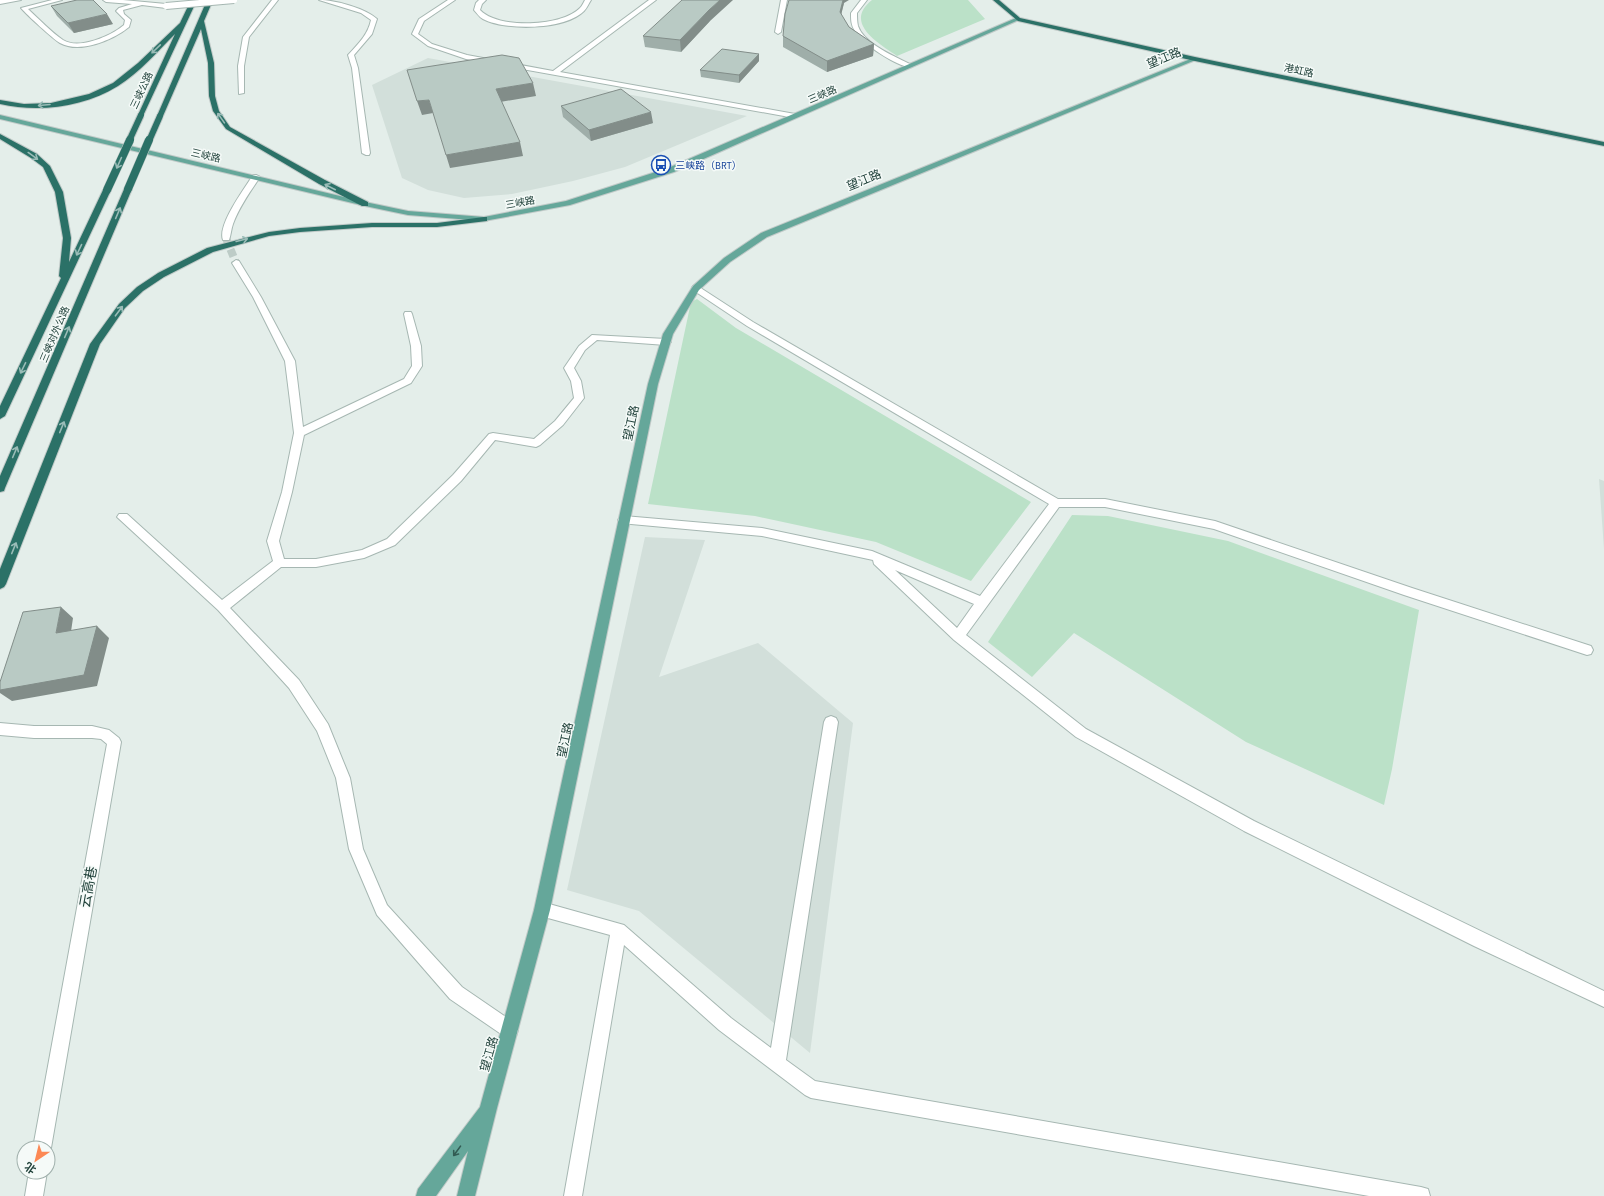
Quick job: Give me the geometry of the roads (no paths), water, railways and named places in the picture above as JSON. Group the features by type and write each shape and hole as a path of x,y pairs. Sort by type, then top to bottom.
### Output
{"highway":[{"name":"三峡公路","path":"108,190 140,115 185,22 194,0"},
{"path":"210,0 202,22 212,62 212,96 216,111 228,128 322,182 365,204"},
{"name":"港虹路","path":"996,0 1018,19 1196,59 1604,144"},
{"path":"0,102 27,106 50,105 79,99 112,87 125,79 185,22"},
{"name":"三峡对外公路","path":"0,488 128,189 202,22"},
{"path":"0,136 34,156 46,166 59,192 67,238 62,286"},
{"name":"三峡对外公路","path":"0,416 108,190"},
{"path":"0,584 95,344 122,306 140,289 161,275 210,250 239,240 300,230 372,225 437,225 484,218"}],"main road":[{"name":"三峡路","path":"0,117 408,213 484,218 567,203 671,170 1018,19"},
{"name":"望江路","path":"466,1196 488,1108 542,910 653,384 668,334 696,288 727,260 764,235 1196,59"},
{"path":"425,1196 488,1108"}],"street":[{"path":"0,2 18,0"},
{"path":"59,0 24,8 62,42 70,45 96,41 113,36 122,31 127,26 128,20 119,11 121,8 140,4"},
{"path":"106,0 166,6 234,0"},
{"path":"241,93 241,66 246,37 275,0"},
{"path":"322,0 364,12 374,19 374,26 364,42 351,55 366,152"},
{"path":"452,0 421,20 414,34 430,45 466,57 795,116"},
{"path":"483,0 479,3 477,10 483,16 494,21 510,24 530,25 567,18 580,12 586,6 588,0"},
{"path":"554,73 653,0"},
{"path":"778,32 784,0"},
{"path":"864,0 854,13 855,27 866,40 884,54 910,66"},
{"path":"226,238 225,233 235,211 256,177"},
{"path":"236,263 257,297 290,361 299,433 287,492 273,541 279,563"},
{"path":"696,288 750,324 1056,503 1105,503 1215,525 1415,594 1587,650"},
{"path":"299,433 408,381 417,366 416,346 408,314"},
{"path":"222,607 279,563 316,563 364,554 391,542 457,478 493,436 536,443 558,423 579,398 576,381 569,368 582,348 595,337 666,342"},
{"path":"958,636 1056,503"},
{"path":"123,517 222,607 294,684 323,728 343,778 356,850 382,910 456,993 510,1030"},
{"path":"624,520 762,532 872,555 982,602"},
{"path":"872,555 958,636 1081,733 1249,826 1473,937 1604,999"},
{"path":"777,1064 831,722"},
{"name":"云高巷","path":"0,729 34,732 92,732 104,734 114,742 43,1140"},
{"path":"542,910 619,930 725,1024 811,1089 1421,1196"},
{"path":"573,1196 619,930"},
{"path":"34,1196 37,1180"}],"tunnel":[{"path":"226,238 236,263"}],"place":[{"name":"三峡路（BRT）","path":"661,165"}]}
